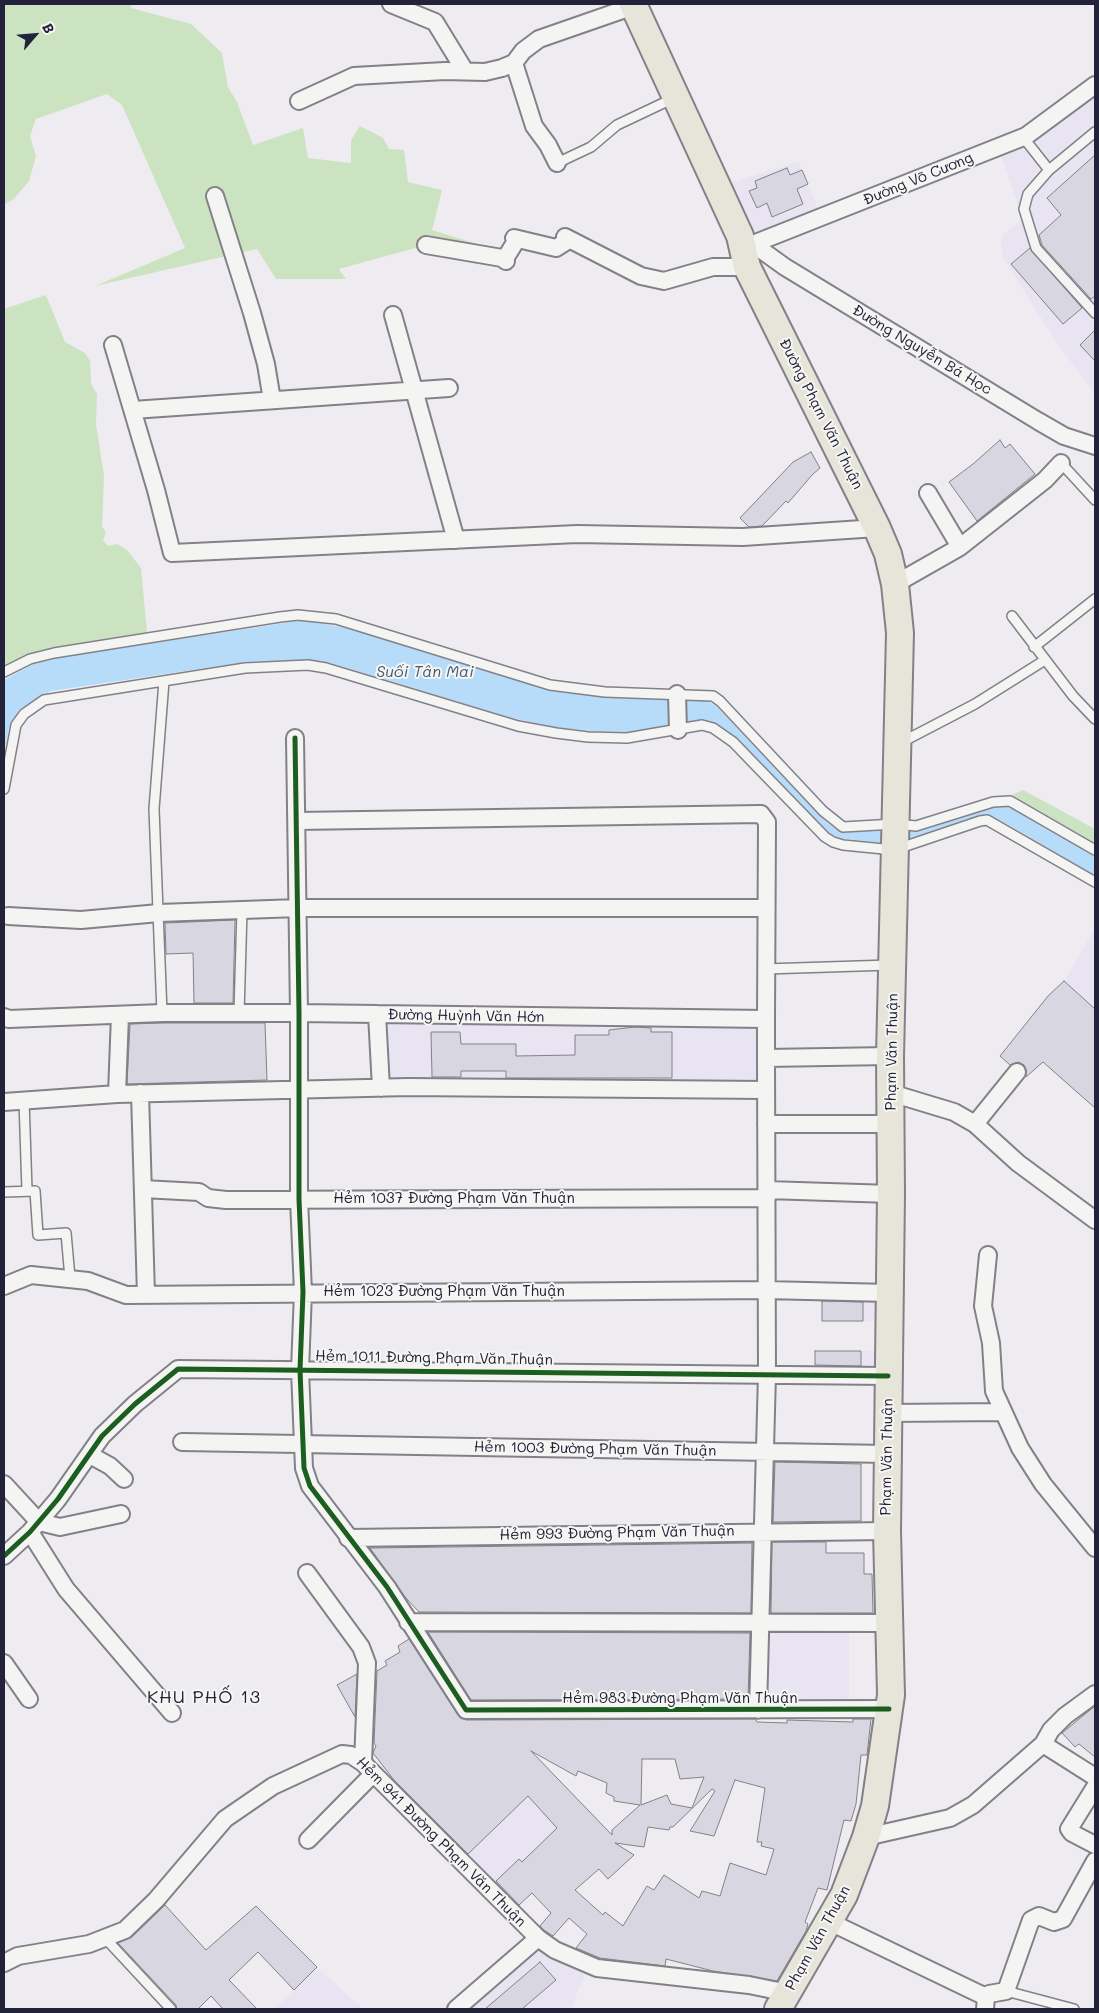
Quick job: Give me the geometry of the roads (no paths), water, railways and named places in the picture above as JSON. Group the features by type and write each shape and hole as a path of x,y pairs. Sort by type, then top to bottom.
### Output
{"main road":[{"name":"Đường Phạm Văn Thuận","path":"634,5 888,554 896,584 900,633 899,744 894,850"},
{"name":"Phạm Văn Thuận","path":"783,2001 844,1895 866,1837 875,1806 889,1709 890,1623 886,1531 892,1194 890,1056 894,850"}],"street":[{"path":"391,4 435,22 465,72"},
{"path":"300,101 354,76 485,72 514,64 523,51 539,40 634,5"},
{"path":"514,64 534,126 548,144 557,163"},
{"name":"Đường Võ Cương","path":"750,255 1023,137 1095,85"},
{"path":"215,196 252,313 266,364 272,400"},
{"path":"426,245 502,258 506,261 506,257 516,241 514,238 556,248 567,241 565,237 641,276 664,281 750,255"},
{"name":"Đường Nguyễn Bá Học","path":"750,255 785,267 1038,421 1077,441 1095,446"},
{"path":"393,315 456,540"},
{"path":"114,345 172,553 577,534 743,537 877,528"},
{"path":"132,410 449,388"},
{"path":"896,584 960,547 1045,480 1077,441"},
{"path":"928,493 960,547"},
{"path":"677,694 678,730"},
{"path":"295,738 300,1013 299,1199 303,1292 300,1370 302,1444 306,1478 348,1538 387,1586 408,1622 890,1623"},
{"path":"297,821 761,814 767,822 765,908 767,1374 762,1531 762,1623 758,1710"},
{"path":"8,916 81,920 159,913 298,908 765,908"},
{"name":"Đường Huỳnh Văn Hớn","path":"4,1017 162,1013 300,1013 766,1018"},
{"path":"377,1014 381,1088"},
{"path":"117,1094 120,1015"},
{"path":"766,1058 890,1056"},
{"path":"975,1124 1017,1072"},
{"path":"4,1102 140,1093 381,1088 766,1090"},
{"path":"140,1093 146,1295"},
{"path":"891,1093 954,1112 975,1124 1018,1163 1095,1220"},
{"path":"766,1124 891,1124"},
{"name":"Hẻm 1037 Đường Phạm Văn Thuận","path":"143,1189 199,1192 208,1198 226,1200 892,1194"},
{"path":"988,1255 983,1306 991,1343 994,1391 1020,1448 1043,1484 1095,1548"},
{"name":"Hẻm 1023 Đường Phạm Văn Thuận","path":"4,1286 31,1275 88,1281 126,1295 303,1292 766,1290 889,1293"},
{"name":"Hẻm 1011 Đường Phạm Văn Thuận","path":"4,1556 35,1527 90,1455 102,1436 166,1377 178,1369 888,1376"},
{"path":"888,1413 1003,1412"},
{"name":"Hẻm 1003 Đường Phạm Văn Thuận","path":"182,1442 888,1454"},
{"path":"90,1455 110,1466 124,1479"},
{"path":"4,1484 35,1527 66,1589 172,1713"},
{"path":"35,1527 65,1527 121,1514"},
{"name":"Hẻm 993 Đường Phạm Văn Thuận","path":"348,1538 762,1531 886,1531"},
{"path":"307,1574 361,1647 367,1663 368,1768 308,1840"},
{"name":"Hẻm 983 Đường Phạm Văn Thuận","path":"408,1622 462,1706 471,1711 889,1709"},
{"path":"4,1663 29,1699"},
{"path":"866,1837 950,1818 973,1805 1043,1744 1051,1730 1065,1716 1095,1694"},
{"path":"1043,1744 1095,1777"},
{"name":"Hẻm 941 Đường Phạm Văn Thuận","path":"4,1963 18,1956 89,1944 125,1930 156,1900 224,1819 251,1799 333,1757 351,1754 368,1768 538,1938 555,1950 598,1968 749,1985 783,2001"},
{"path":"1095,1787 1069,1829 1072,1833 1095,1845"},
{"path":"830,1922 985,2003 994,1992 1006,1991 1031,1920 1039,1916 1054,1922 1062,1919 1095,1861"},
{"path":"456,2009 538,1938"}],"lane":[{"path":"557,163 591,147 617,125 676,97"},
{"path":"1095,132 1049,170 1028,194 1024,208 1036,248 1095,313"},
{"path":"1023,137 1049,170"},
{"path":"1062,461 1095,500"},
{"path":"1034,647 1095,599"},
{"path":"4,672 30,659 54,653 298,616 336,619 550,684 605,692 707,695 720,701 836,822 843,826 853,828 895,824 916,826 993,802 1010,800 1095,850"},
{"path":"1012,616 1073,696 1095,719"},
{"path":"899,744 975,704 1045,660"},
{"path":"4,789 16,725 24,714 33,707 53,697 245,668 308,665 326,668 499,720 556,733 588,737 627,738 702,725 713,728 724,735 825,837 833,842 843,845 894,850 987,820 1095,882"},
{"path":"162,1013 155,786 164,681"},
{"path":"239,1013 242,910"},
{"path":"765,969 893,965"},
{"path":"24,1100 27,1191"},
{"path":"4,1192 35,1190 38,1235 66,1233 70,1278"},
{"path":"105,1938 171,2009"},
{"path":"1006,1991 1074,2009"}],"water":[{"name":"Suối Tân Mai","path":"298,621 317,622 359,631 552,691 612,698 707,701 716,706 827,823 841,832 892,830 917,832 993,808 1009,806 1095,857 1095,876 1007,824 986,814 892,844 837,838 828,832 737,738 716,723 703,719 631,732 590,731 553,727 512,718 331,663 310,660 246,662 51,691 19,710 9,728 4,752 4,680 31,665 62,657"}],"district":[{"name":"KHU PHỐ 13","path":"204,1697"}]}
